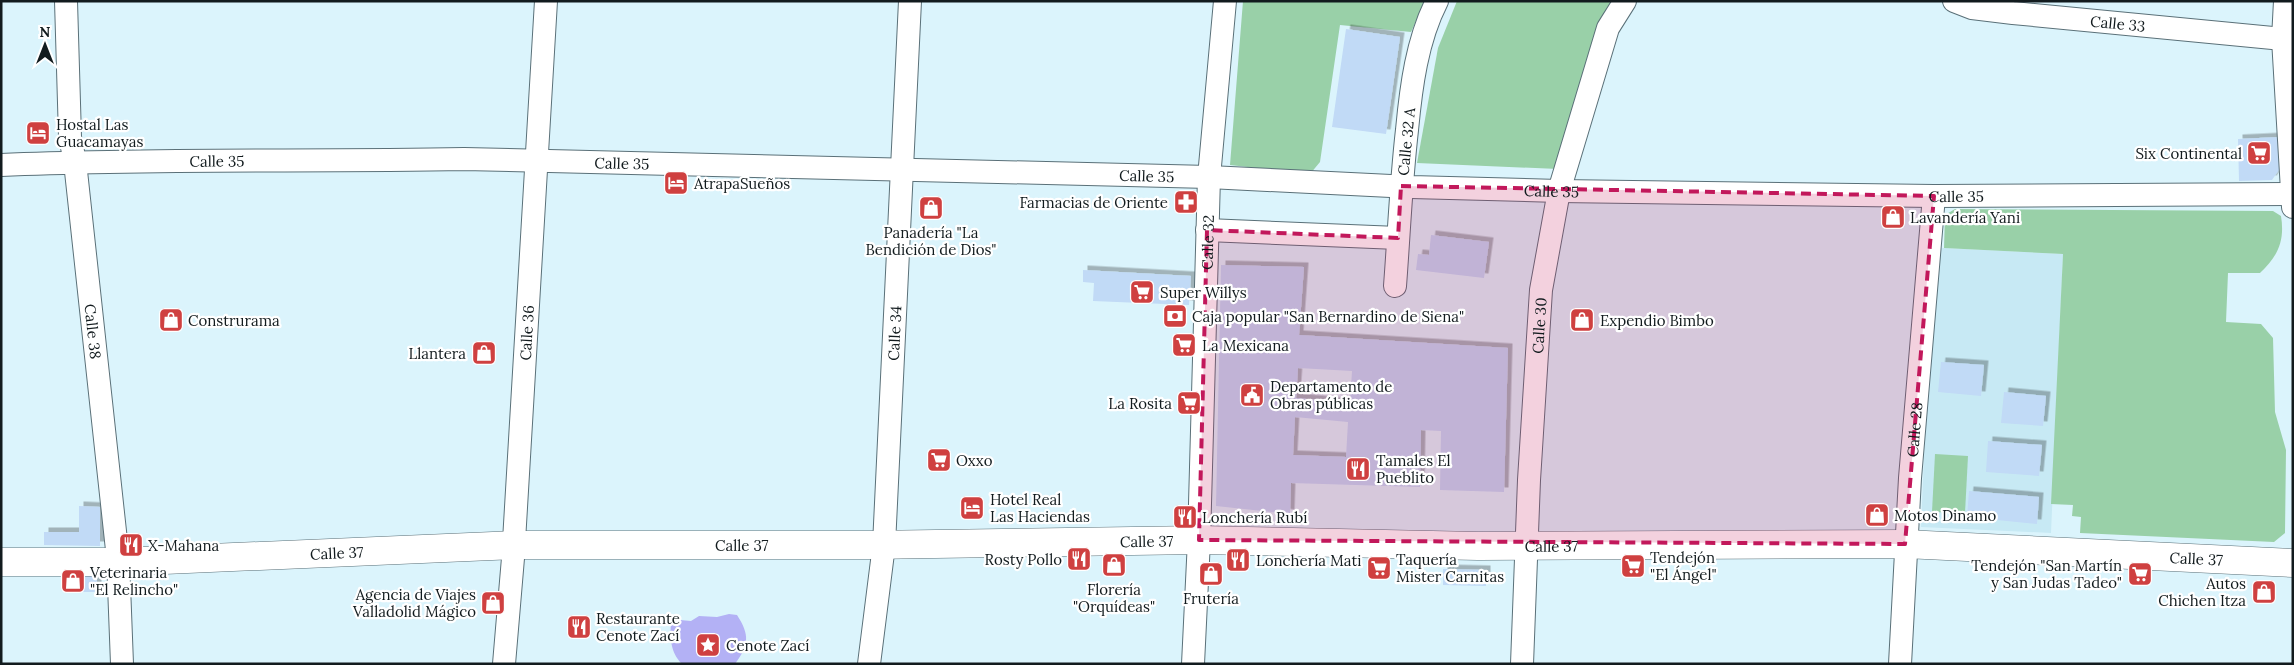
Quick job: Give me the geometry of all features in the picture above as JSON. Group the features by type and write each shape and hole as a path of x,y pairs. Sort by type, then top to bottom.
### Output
{"street":[{"name":"Calle 38","path":"66,1 70,137 75,162 119,562 122,664"},
{"name":"Calle 36","path":"504,664 514,545 546,1"},
{"name":"Calle 34","path":"869,664 884,545 910,1"},
{"name":"Calle 32","path":"1193,664 1199,540 1208,177 1225,1"},
{"name":"Calle 32 A","path":"1395,286 1401,186 1415,67 1430,14 1437,1"},
{"name":"Calle 30","path":"1522,664 1532,420 1541,290 1558,191 1608,28 1625,1"},
{"name":"Calle 33","path":"1954,1 1972,8 2014,13 2283,40"},
{"path":"2285,1 2283,40 2290,126 2292,201"},
{"name":"Calle 35","path":"1,165 75,162 349,162 464,159 1208,177 1558,191 2292,201"},
{"name":"Calle 28","path":"1900,664 1905,544 1934,196"},
{"path":"1207,230 1398,238"},
{"name":"Calle 37","path":"1,562 119,562 514,545 884,545 1199,540 1527,546 1905,544 2293,563"}],"highlighted area":[{"path":"1401,186 1934,196 1905,544 1199,540 1207,230 1398,238"}],"shaded area":[{"path":"1933,249 2063,254 2051,533 1921,527"}],"green space":[{"path":"1243,1 1425,1 1411,32 1340,25 1320,162 1310,174 1230,165"},
{"path":"1457,1 1617,1 1558,169 1417,163 1438,48"},
{"path":"1955,209 2273,211 2281,216 2282,233 2279,248 2266,267 2260,273 2228,273 2226,322 2261,324 2273,338 2275,412 2286,450 2285,533 2274,542 2080,533 2081,517 2072,516 2073,505 2051,504 2063,254 1944,248 1945,215"},
{"path":"1935,454 1968,456 1965,513 1932,512"}],"water":[{"name":"Cenote Zací","path":"729,614 737,615 746,634 743,651 735,664 682,664 673,649 671,622 680,620 691,621 699,616 717,617"}],"building":[{"path":"1346,29 1400,37 1386,134 1332,127"},
{"name":"Six Continental","path":"2280,137 2281,167 2272,180 2239,181 2238,139"},
{"path":"1431,235 1489,242 1484,278 1416,270 1418,254 1429,255"},
{"path":"1221,265 1304,267 1299,335 1508,348 1504,492 1440,490 1441,431 1421,430 1420,487 1291,483 1290,514 1216,506","holes":["1298,368 1352,371 1350,403 1296,398","1295,417 1348,422 1346,457 1293,455"]},
{"name":"Super Willys","path":"1083,270 1191,276 1189,305 1093,301 1094,283 1083,282"},
{"path":"1941,362 1984,365 1981,396 1938,392"},
{"path":"2004,392 2046,396 2043,426 2001,423"},
{"path":"1988,441 2042,445 2039,476 1986,472"},
{"path":"1969,491 2039,497 2037,524 1967,517"},
{"path":"79,506 100,507 100,546 44,545 44,532 79,532"},
{"path":"1443,569 1486,570 1486,586 1443,585"},
{"path":"82,575 97,575 97,592 82,592"}],"place":[{"name":"Hostal Las Guacamayas","path":"38,133"},
{"name":"Six Continental","path":"2259,153"},
{"name":"AtrapaSueños","path":"676,183"},
{"name":"Farmacias de Oriente","path":"1186,202"},
{"name":"Panadería \"La Bendición de Dios\"","path":"931,208"},
{"name":"Lavandería Yani","path":"1893,217"},
{"name":"Super Willys","path":"1142,292"},
{"name":"Caja popular \"San Bernardino de Siena\"","path":"1175,316"},
{"name":"Construrama","path":"171,320"},
{"name":"Expendio Bimbo","path":"1582,320"},
{"name":"La Mexicana","path":"1184,345"},
{"name":"Llantera","path":"484,353"},
{"name":"Departamento de Obras públicas","path":"1252,395"},
{"name":"La Rosita","path":"1189,403"},
{"name":"Oxxo","path":"939,460"},
{"name":"Tamales El Pueblito","path":"1358,469"},
{"name":"Hotel Real Las Haciendas","path":"972,508"},
{"name":"Motos Dinamo","path":"1877,515"},
{"name":"Lonchería Rubí","path":"1185,517"},
{"name":"X-Mahana","path":"131,545"},
{"name":"Rosty Pollo","path":"1079,559"},
{"name":"Lonchería Mati","path":"1238,560"},
{"name":"Florería \"Orquídeas\"","path":"1114,565"},
{"name":"Tendejón \"El Ángel\"","path":"1633,566"},
{"name":"Taquería Mister Carnitas","path":"1379,568"},
{"name":"Frutería","path":"1211,574"},
{"name":"Tendejón \"San Martín y San Judas Tadeo\"","path":"2140,574"},
{"name":"Veterinaria \"El Relincho\"","path":"73,581"},
{"name":"Autos Chichen Itza","path":"2264,592"},
{"name":"Agencia de Viajes Valladolid Mágico","path":"493,603"},
{"name":"Restaurante Cenote Zací","path":"579,627"},
{"name":"Cenote Zací","path":"708,645"}]}
